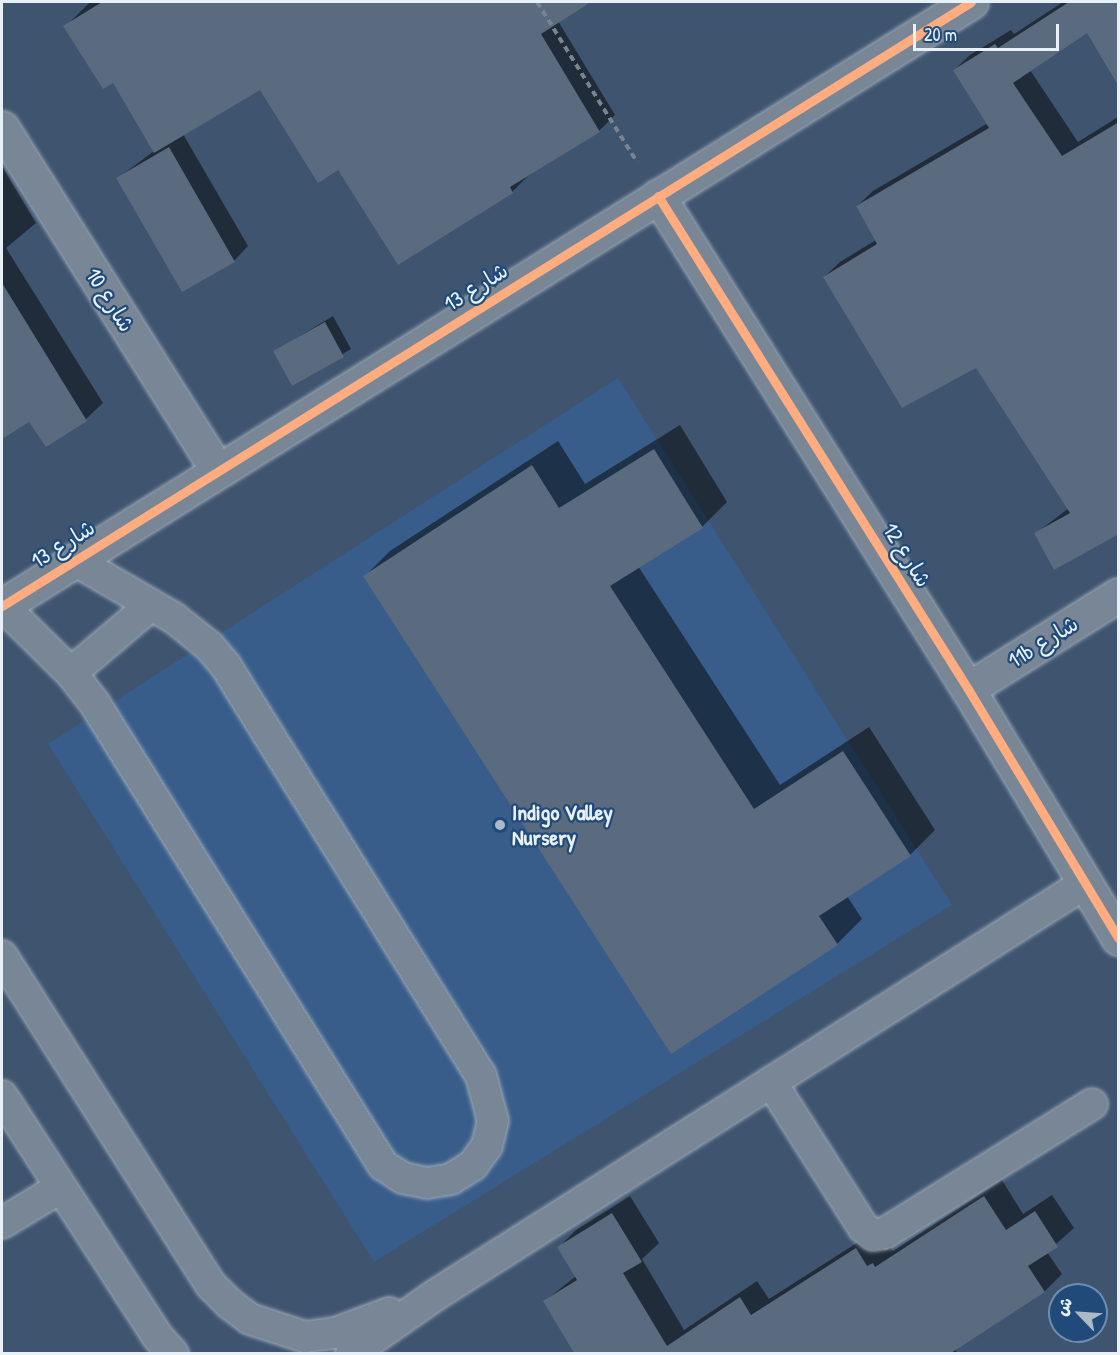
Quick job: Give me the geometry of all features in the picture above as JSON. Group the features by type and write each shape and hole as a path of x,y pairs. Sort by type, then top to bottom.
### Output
{"street":[{"name":"شارع 13","path":"2,606 971,2"},
{"name":"شارع 10","path":"2,128 218,471"},
{"name":"شارع 12","path":"658,196 968,689 1084,884 1119,938"},
{"name":"11b شارع","path":"968,689 1119,596"}],"lane":[{"path":"2,606 70,673 95,704 383,1165 403,1178 428,1183 452,1179 473,1165 487,1146 494,1121 481,1076 226,666 193,632 74,560"},
{"path":"70,673 150,606"},
{"path":"351,1353 437,1294 1084,884"},
{"path":"2,956 211,1285 230,1304 250,1319 305,1337 335,1333 437,1294"},
{"path":"771,1082 862,1227 873,1235 885,1233 1092,1104"},
{"path":"2,1096 157,1336 173,1353"},
{"path":"2,1224 60,1188"}],"path":[{"path":"537,2 658,196"}],"shaded area":[{"name":"Indigo Valley Nursery","path":"618,378 952,905 374,1262 48,744"}],"building":[{"path":"102,2 591,2 541,34 600,132 510,187 513,193 398,265 338,170 318,183 260,90 154,153 113,83 103,89 63,26"},
{"path":"1069,2 1119,2 1119,87 1087,33 1013,83 1062,156 1119,122 1119,534 1054,570 1034,533 1070,513 976,368 902,408 823,277 877,244 856,206 989,128 953,70 995,44 998,48"},
{"path":"169,147 235,262 182,292 116,178"},
{"path":"2,283 87,421 46,447 29,422 2,439"},
{"path":"325,322 344,357 292,386 273,351"},
{"path":"654,449 703,528 610,586 754,809 843,751 911,856 819,916 838,945 671,1054 363,576 532,465 559,508"},
{"path":"984,1196 1006,1230 1035,1211 1058,1247 1028,1266 1045,1292 951,1353 574,1353 543,1301 577,1280 557,1247 612,1213 642,1262 623,1273 667,1346 740,1297 751,1315 856,1248 867,1266 873,1263 875,1267"}],"cycle path":[{"path":"2,606 971,2"},
{"path":"658,196 968,689 1118,938"}],"place":[{"name":"Indigo Valley Nursery","path":"500,825"}]}
